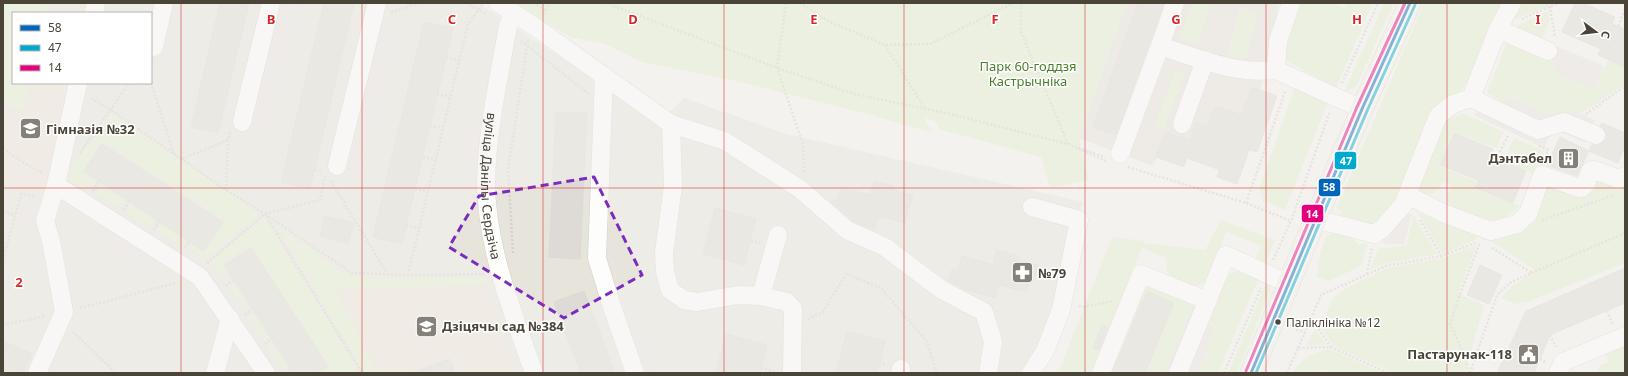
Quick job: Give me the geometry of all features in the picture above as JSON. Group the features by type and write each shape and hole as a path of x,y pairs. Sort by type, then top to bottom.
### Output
{"main road":[{"path":"1251,373 1362,109 1410,3"}],"street":[{"path":"154,47 164,3"},
{"path":"242,122 271,3"},
{"path":"337,166 377,3"},
{"path":"498,3 671,124 725,141 805,194 847,230 885,247 942,290 984,312 993,342 988,373"},
{"path":"1119,161 1175,3"},
{"path":"1283,73 1278,41 1291,3"},
{"path":"1471,98 1498,29 1512,3"},
{"name":"вуліца Данілы Сердзіча","path":"513,13 508,26 489,146 486,182 487,205 493,238 510,304 534,373"},
{"path":"1498,29 1552,45"},
{"path":"1160,46 1232,69 1283,73 1362,109"},
{"path":"1182,124 1205,60"},
{"path":"604,77 597,258 635,373"},
{"path":"37,373 62,316 51,241 45,221 52,180 83,90"},
{"path":"1404,201 1438,116 1453,104 1471,98 1538,130 1564,122 1596,135"},
{"path":"671,124 673,186 664,253 665,272 670,290 684,300 697,302 738,295 761,296 787,302 793,309 792,373"},
{"path":"1316,219 1374,234 1382,228 1404,201 1410,197 1443,213 1491,231 1517,224 1528,214 1542,175 1546,175 1582,188 1586,184 1590,171 1594,170 1619,179 1625,176"},
{"path":"52,180 200,277 236,318 266,373"},
{"path":"1031,373 1045,351 1061,310 1079,220 1032,207"},
{"path":"761,296 778,235"},
{"path":"1178,373 1226,255 1289,284"},
{"path":"1101,373 1141,274 1208,301"},
{"path":"215,373 236,318"},
{"path":"1558,373 1563,362 1625,336"}],"path":[{"path":"533,3 547,11"},
{"path":"514,255 508,170 526,44 534,27 547,11 550,3"},
{"path":"606,3 777,68 855,94 924,108 1068,144 1108,159 1119,161 1246,203 1291,221"},
{"path":"786,3 777,68 803,144 805,194"},
{"path":"800,3 830,22 885,45 930,44 1013,3"},
{"path":"1021,3 1021,32 1068,144 1096,157 1119,161"},
{"path":"1224,373 1291,221 1335,98 1378,3"},
{"path":"1547,3 1550,7 1552,45"},
{"path":"1498,29 1558,3"},
{"path":"408,275 468,24 478,9"},
{"path":"1618,26 1625,9"},
{"path":"526,44 603,104"},
{"path":"885,45 924,108"},
{"path":"446,58 459,60"},
{"path":"1246,203 1283,73"},
{"path":"111,110 128,84"},
{"path":"151,84 174,154"},
{"path":"1571,124 1625,86"},
{"path":"83,90 174,154 352,273 388,275 490,274"},
{"path":"437,94 450,97"},
{"path":"430,126 443,128"},
{"path":"1496,159 1509,134 1502,130"},
{"path":"182,159 228,140"},
{"path":"3,148 17,159 52,180"},
{"path":"422,157 436,160"},
{"path":"3,325 62,316 200,277 206,264 264,214 320,200 326,172 388,275"},
{"path":"91,195 99,181"},
{"path":"415,189 428,192"},
{"path":"3,260 21,194 41,199"},
{"path":"1537,222 1618,194"},
{"path":"122,214 129,201"},
{"path":"1404,201 1415,213 1441,256"},
{"path":"3,212 15,214"},
{"path":"264,214 362,372 356,373"},
{"path":"153,232 159,221"},
{"path":"406,226 420,228"},
{"path":"1470,373 1497,295 1511,282 1625,233"},
{"path":"1367,274 1374,234"},
{"path":"184,250 189,241"},
{"path":"1287,373 1321,295 1386,266 1441,256 1481,241"},
{"path":"1481,241 1532,273"},
{"path":"1470,373 1464,354 1450,324 1481,241"},
{"path":"793,328 823,312 846,274 881,288 927,342 937,373"},
{"path":"224,287 233,280"},
{"path":"1083,307 1116,300"},
{"path":"236,318 252,310"},
{"path":"62,316 111,368 113,373"},
{"path":"1311,319 1331,347"},
{"path":"1298,348 1331,347 1388,373"},
{"path":"761,368 780,373"},
{"path":"286,373 291,369"},
{"path":"1380,369 1382,373"}],"highlighted area":[{"path":"594,177 642,275 564,318 449,247 479,196"}],"shaded area":[{"path":"3,3 478,3 659,122 684,98 787,134 1083,202 1034,373 3,373"},
{"name":"Гімназія №32","path":"3,3 86,3 84,12 12,12 12,84 69,84 44,193 3,186"},
{"path":"271,3 297,3 267,128 242,122"},
{"path":"1126,3 1279,3 1260,90 1277,96 1257,152 1249,150 1237,184 1217,177 1219,170 1187,158 1157,157 1153,166 1079,138"},
{"path":"370,29 395,35 362,172 337,166"},
{"path":"167,31 174,32 169,56 152,52"},
{"path":"1551,44 1604,66 1594,89 1556,73 1548,51"},
{"path":"1485,95 1505,103 1508,97 1550,114 1575,111 1595,120 1585,143 1553,128 1544,148 1474,115"},
{"path":"468,125 479,125 476,202 463,203"},
{"path":"26,197 43,202 36,228 19,224"},
{"path":"1394,213 1412,214 1404,244 1383,244 1382,229"},
{"path":"120,226 155,248 142,269 107,246"},
{"path":"204,281 223,309 209,319 189,291"},
{"name":"Дзіцячы сад №384","path":"487,284 518,373 374,373 372,362 335,290"},
{"path":"630,298 656,373 635,373 611,304"},
{"path":"1194,303 1215,331 1197,373 1165,373"}],"green space":[{"path":"3,3 35,3 49,6 47,12 12,12 12,84 29,84 22,109 3,104"},
{"name":"Парк 60-годдзя Кастрычніка","path":"516,3 1126,3 1079,138 1089,180 1050,188 1041,157 939,129 935,121 924,118 933,133 867,114 740,82 642,62 605,44 569,37"},
{"path":"1192,3 1211,3 1197,44 1180,38"},
{"path":"1298,3 1333,3 1344,8 1347,3 1373,3 1336,88 1285,60 1282,48"},
{"path":"1384,3 1394,3 1356,87 1344,92"},
{"path":"1424,3 1501,3 1467,82 1458,95 1423,131 1394,203 1379,222 1372,224 1343,217 1337,207"},
{"path":"1519,3 1545,3 1548,7 1509,21"},
{"path":"1240,8 1258,13 1245,60 1227,55"},
{"path":"1548,11 1550,20 1541,42 1510,29"},
{"path":"1508,39 1549,55 1556,73 1594,88 1608,60 1625,67 1625,84 1582,113 1575,111 1551,115 1508,97 1505,103 1487,93"},
{"path":"1175,72 1184,75 1164,128 1155,125"},
{"path":"1296,85 1328,102 1285,210 1263,201 1259,188"},
{"path":"1463,113 1504,132 1496,148 1453,132 1439,166 1476,181 1474,189 1520,206 1502,218 1486,220 1450,207 1447,198 1451,185 1444,182 1432,195 1419,193 1418,186 1446,121"},
{"path":"111,114 260,213 206,259 190,248 193,246 205,253 226,221 103,141 81,172 95,182 89,190 66,177"},
{"path":"1514,138 1544,151 1534,174 1504,161"},
{"path":"1590,171 1625,176 1625,263 1528,302 1516,304 1501,298 1507,290 1532,273 1533,269 1488,239 1481,241 1491,231 1517,224 1540,183 1576,187"},
{"path":"101,186 125,201 121,208 96,193"},
{"path":"130,205 154,220 150,227 126,212"},
{"path":"1418,213 1479,235 1476,240 1442,254"},
{"path":"1414,215 1437,254 1385,264 1370,270 1378,249 1406,245"},
{"path":"264,217 358,369 350,373 321,373 330,367 250,245 222,264 229,277 224,280 211,262"},
{"path":"1221,220 1275,240 1264,265 1256,258 1261,246 1226,232 1209,279 1205,283 1195,286 1171,276 1167,271 1166,258 1142,248 1130,278 1194,303 1165,373 1145,373 1174,303 1147,291 1112,373 1058,373 1112,237 1144,241 1144,243 1205,250"},
{"path":"161,224 185,239 181,246 157,231"},
{"path":"278,227 351,277 410,279 487,277 487,284 335,290 372,362 374,373 365,373"},
{"path":"1338,232 1348,234 1359,245 1368,243 1361,266 1329,281 1316,277 1321,250 1326,236"},
{"path":"1477,245 1458,293 1484,305 1465,373 1394,373 1333,346 1322,329 1331,300 1343,290 1387,268 1442,258"},
{"path":"1235,271 1258,280 1218,373 1197,373 1215,331 1207,323 1229,274"},
{"path":"1266,283 1270,286 1270,292 1237,373 1228,373"},
{"path":"234,284 248,307 244,310 230,287"},
{"path":"253,315 268,337 264,340 249,317"},
{"path":"1315,329 1327,345 1306,345"},
{"path":"1625,339 1625,373 1597,373 1600,365 1609,362 1603,348"},
{"path":"273,345 287,367 283,370 268,348"},
{"path":"1330,349 1383,373 1332,373 1321,369 1320,373 1292,373 1308,356"}],"building":[{"path":"220,3 249,3 218,133 191,127"},
{"path":"324,3 354,3 310,189 281,182"},
{"path":"1138,3 1164,3 1116,135 1093,127"},
{"path":"1575,3 1583,3 1615,17 1612,24 1625,29 1625,67 1598,55 1601,49 1562,32"},
{"path":"424,22 453,28 402,244 373,237"},
{"path":"1252,87 1277,96 1257,152 1249,150 1237,184 1217,177 1220,170 1187,158 1184,167 1156,157 1165,132 1190,141 1196,123 1207,127 1215,106 1241,115"},
{"path":"556,112 587,113 580,259 549,257"},
{"path":"1602,123 1625,133 1625,146 1618,163 1589,151 1592,145 1598,145 1606,139 1606,133 1600,125"},
{"path":"1454,133 1493,149 1490,156 1526,171 1513,203 1475,188 1478,180 1440,165"},
{"name":"Дэнтабел","path":"1560,137 1589,151 1577,176 1547,165"},
{"path":"102,144 223,222 203,251 84,171"},
{"path":"874,181 894,186 893,190 913,195 905,223 879,216 875,229 864,226 853,221 831,202 831,200 837,201 841,187 870,195"},
{"path":"715,208 756,219 744,265 703,254"},
{"path":"325,216 354,223 348,244 320,236"},
{"path":"251,248 328,366 318,373 294,373 224,265"},
{"path":"997,250 1019,256 1018,260 1038,265 1034,280 1030,279 1026,292 999,285 996,298 963,289 964,287 948,281 952,269 958,270 962,256 993,265"},
{"path":"1480,265 1502,275 1489,304 1467,295"},
{"path":"1625,268 1625,303 1550,335 1534,373 1497,373 1526,311"},
{"path":"584,291 615,373 581,373 554,302"},
{"path":"1147,291 1174,303 1145,373 1112,373"},
{"path":"1102,325 1108,327 1099,350 1093,348"},
{"path":"847,331 885,341 877,373 836,373"},
{"path":"726,334 767,345 760,373 716,373"},
{"path":"6,342 32,354 23,373 3,373 3,348"},
{"path":"450,359 455,373 414,372"}],"transit line":[{"name":"14","path":"1246,371 1357,107 1405,3"},
{"name":"58","path":"1251,373 1362,109 1410,3"},
{"name":"47","path":"1256,373 1367,111 1415,5"}],"place":[{"name":"Гімназія №32","path":"31,129"},
{"name":"Дэнтабел","path":"1568,158"},
{"name":"№79","path":"1022,273"},
{"name":"Паліклініка №12","path":"1278,322"},
{"name":"Дзіцячы сад №384","path":"427,326"},
{"name":"Пастарунак-118","path":"1528,354"}]}
